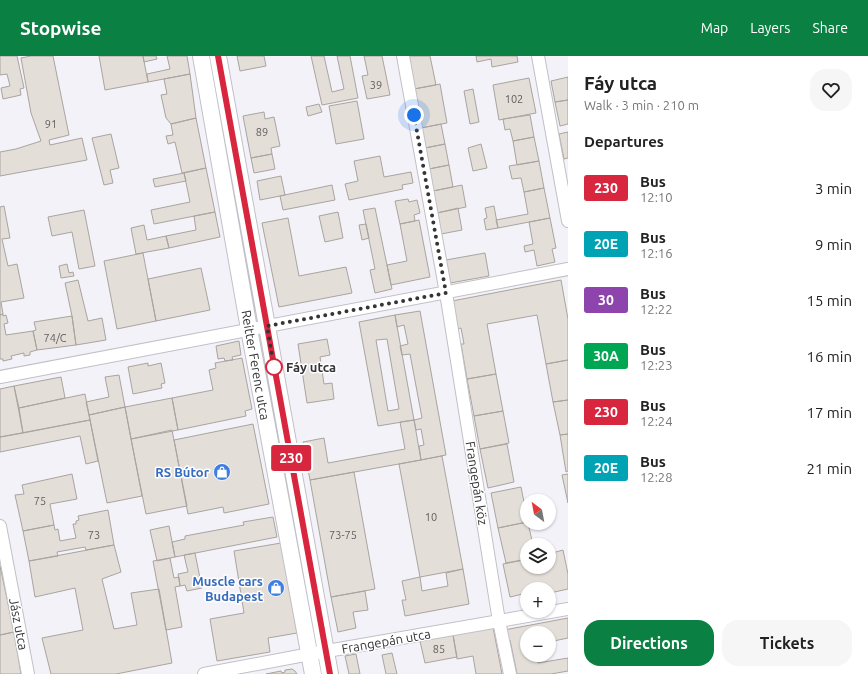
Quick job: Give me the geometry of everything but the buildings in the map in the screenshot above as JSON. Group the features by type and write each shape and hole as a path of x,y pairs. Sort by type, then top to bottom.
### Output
{"street":[{"name":"Reitter Ferenc utca","path":"201,56 249,329 313,674"},
{"name":"Reitter Ferenc utca","path":"218,56 330,674"},
{"name":"Frangepán köz","path":"403,56 446,293 510,674"},
{"path":"538,56 568,221"},
{"path":"0,377 568,270"},
{"path":"283,515 301,512"},
{"name":"Jász utca","path":"0,526 28,674"},
{"name":"Frangepán utca","path":"204,674 568,609"}],"bus line":[{"name":"230","path":"218,56 330,674"}],"place":[{"name":"Fáy utca","path":"274,367"},
{"name":"RS Bútor","path":"222,472"},
{"name":"Muscle cars Budapest","path":"276,588"}],"route":[{"path":"274,367 267,326 446,293 414,115"}]}
